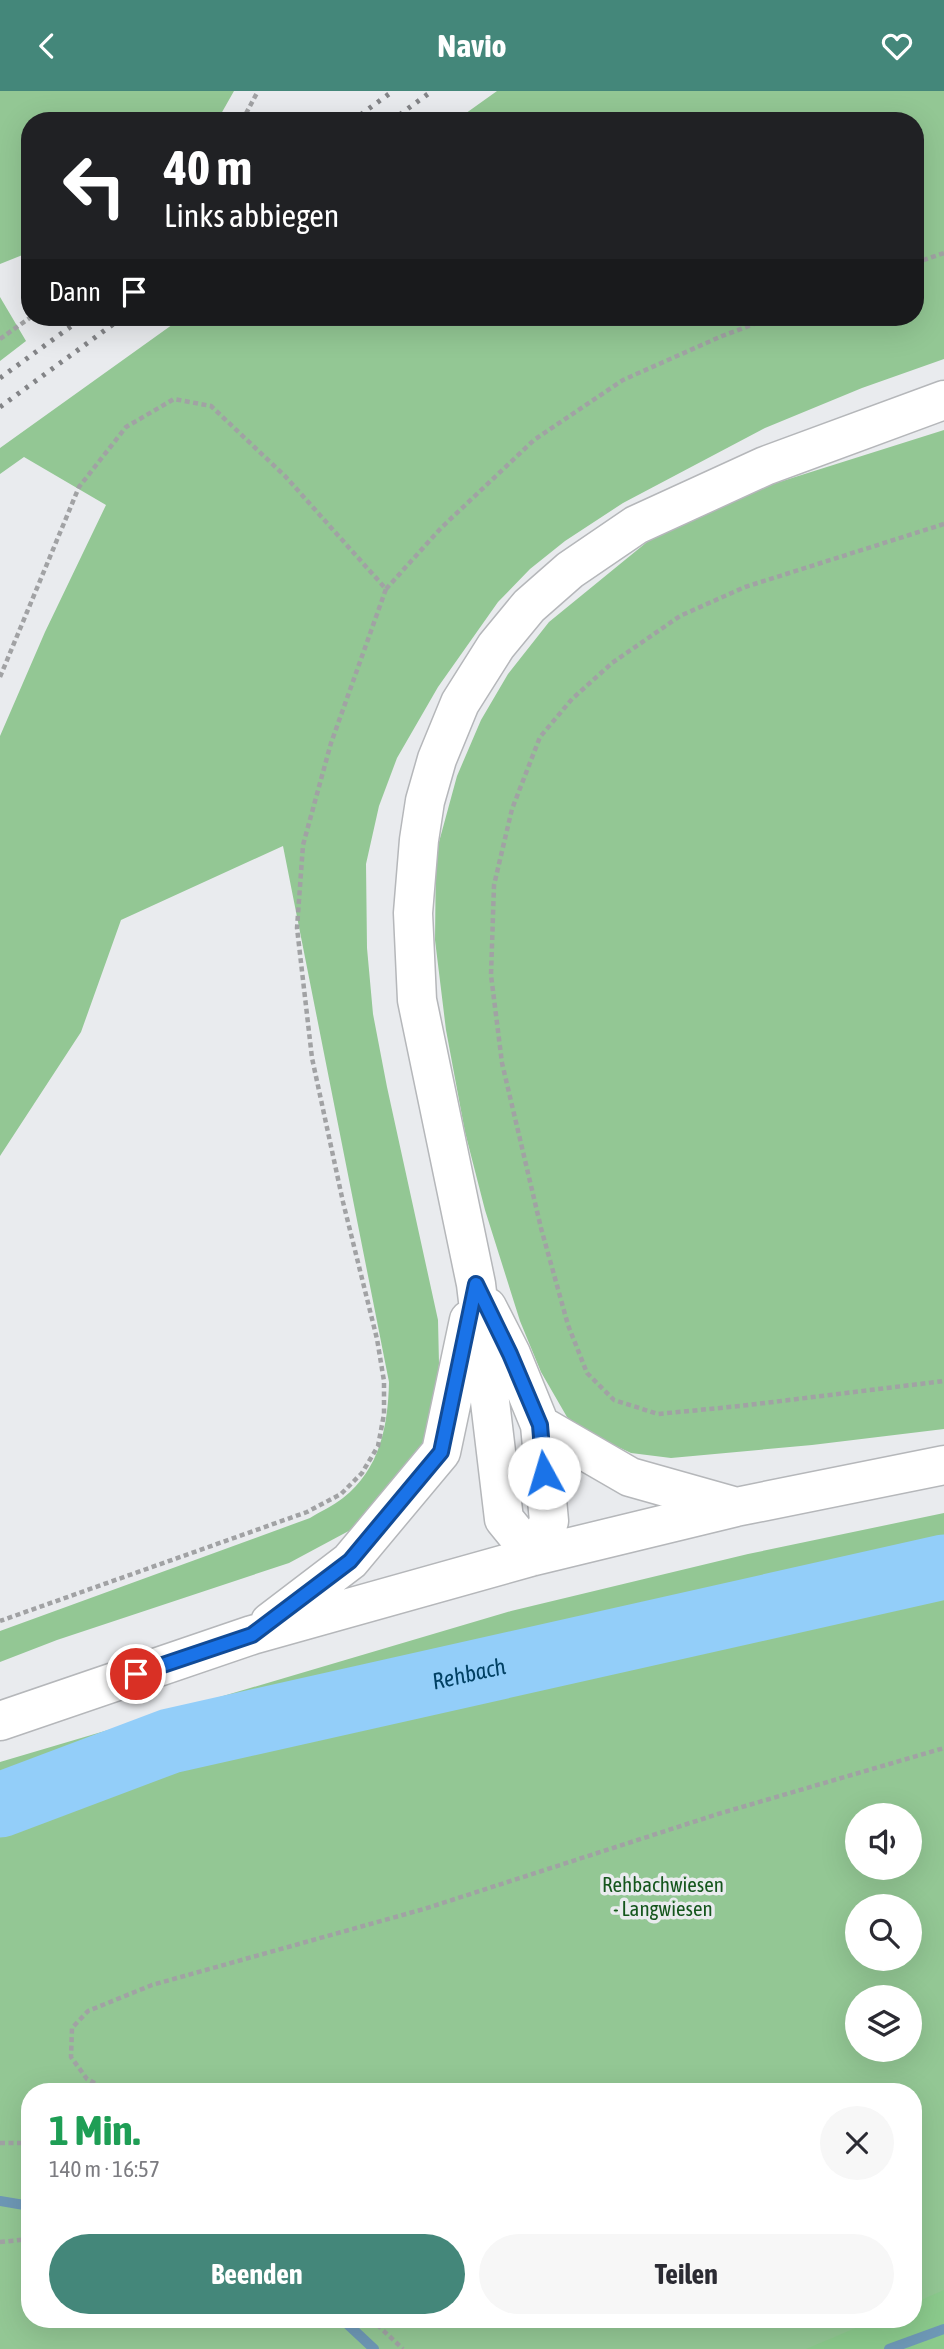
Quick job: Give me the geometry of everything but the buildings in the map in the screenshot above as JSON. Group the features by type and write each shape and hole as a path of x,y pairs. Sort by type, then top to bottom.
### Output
{"main road":[{"path":"534,1556 504,1519 476,1284 417,1000 413,912 425,801 437,759 460,702 496,646 529,606 570,571 636,525 765,466 944,400"},
{"path":"476,1284 540,1425 549,1521 534,1556"},
{"path":"252,1635 350,1561 441,1452 476,1284"},
{"path":"540,1425 630,1477 736,1507"},
{"path":"0,1721 252,1635 534,1556 736,1507 944,1465"}],"path":[{"path":"247,112 258,91"},
{"path":"924,260 944,253"},
{"path":"0,339 21,324"},
{"path":"0,1621 307,1512 341,1493 362,1473 378,1446 384,1414 384,1381 377,1339 343,1202 312,1058 297,927 303,845 331,743 386,589 441,528 534,440 623,380 749,326"},
{"path":"0,677 79,487 126,427 174,399 211,406 285,476 386,589"},
{"path":"944,524 746,587 680,616 612,663 572,699 540,737 512,809 494,885 491,975 502,1063 541,1228 565,1313 587,1373 614,1400 658,1414 944,1381"},
{"path":"94,2083 86,2079 71,2057 72,2028 88,2011 152,1985 424,1909 718,1814 944,1748"},
{"path":"0,2143 21,2143"},
{"path":"0,2242 21,2240"},
{"path":"381,2328 403,2349"}],"green space":[{"path":"0,91 234,91 222,112 21,112 21,256 0,264"},
{"path":"497,91 944,91 944,359 862,388 765,428 623,503 565,541 530,569 498,602 438,687 397,758 379,806 366,864 367,948 373,1014 438,1320 439,1364 434,1409 424,1450 358,1526 289,1563 57,1640 0,1662 0,1631 310,1518 339,1501 356,1486 374,1460 387,1415 389,1382 283,846 121,920 81,1032 0,1156 0,736 45,632 106,505 24,457 0,474 0,448 170,326 924,326 924,112 468,112"},
{"path":"0,297 26,341 0,361"},
{"path":"944,430 944,1429 671,1458 631,1453 586,1432 567,1417 541,1372 520,1321 485,1210 465,1132 446,1030 435,940 436,853 457,776 481,720 508,674 549,622 647,542 709,510 773,484"},
{"name":"Rehbachwiesen - Langwiesen","path":"944,1513 944,2349 0,2349 0,1762 511,1611 748,1554"},
{"path":"944,2290 944,2349 806,2349 856,2328 922,2328 922,2300"}],"waterway":[{"name":"Rehbach","path":"0,1805 170,1741 944,1567"},
{"path":"0,2201 21,2204"},
{"path":"352,2328 374,2349"},
{"path":"889,2349 944,2329"}],"railway":[{"path":"364,112 393,91"},
{"path":"403,112 432,91"},
{"path":"0,378 72,326"},
{"path":"0,407 111,326"}],"route":[{"path":"136,1674 252,1635 350,1561 441,1452 476,1284 540,1425 544,1473"}]}
